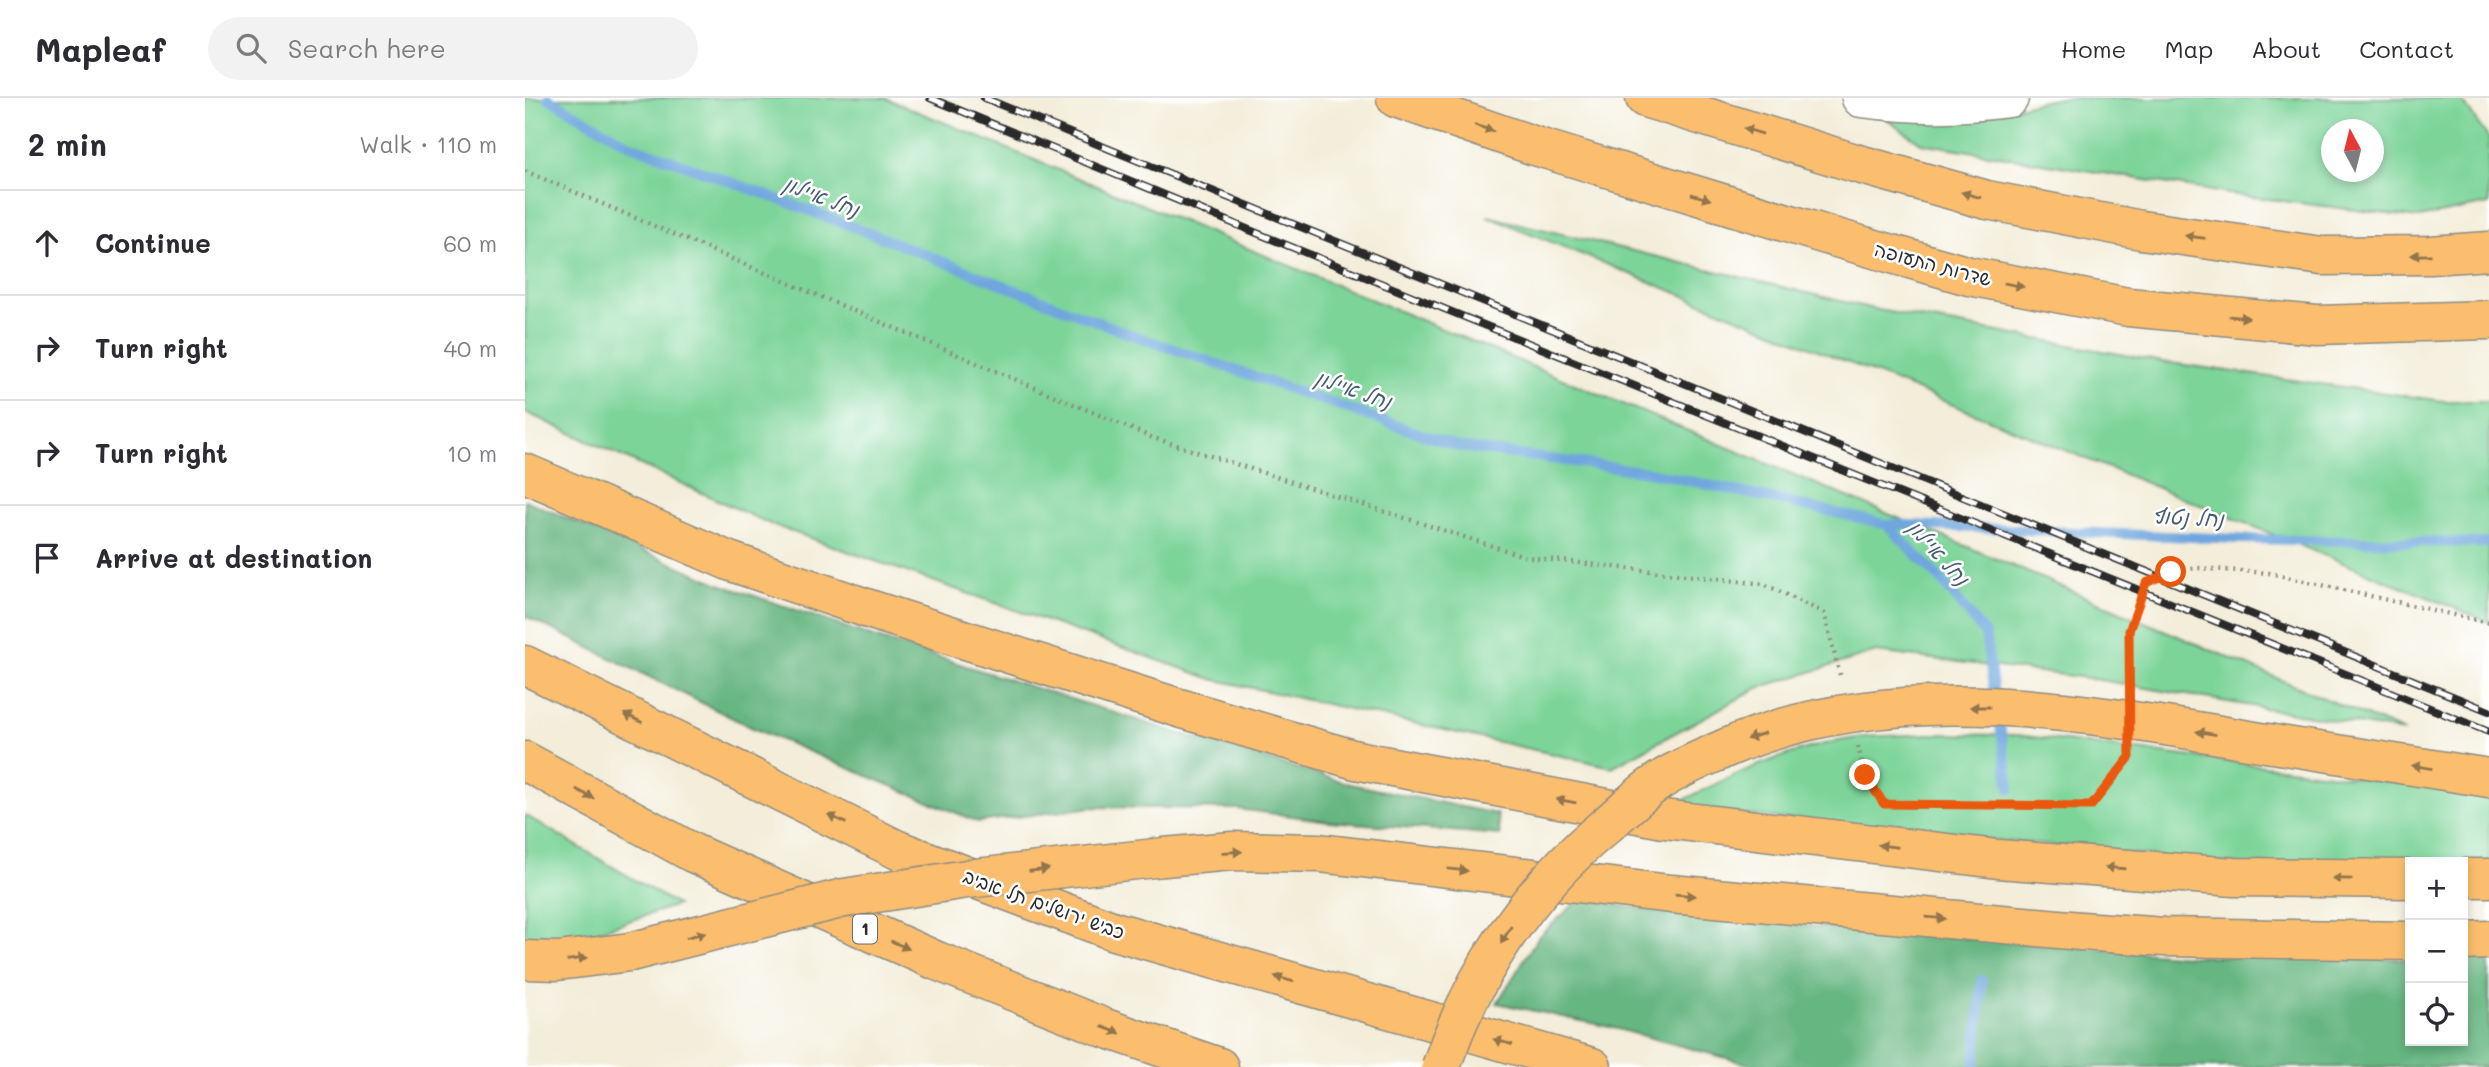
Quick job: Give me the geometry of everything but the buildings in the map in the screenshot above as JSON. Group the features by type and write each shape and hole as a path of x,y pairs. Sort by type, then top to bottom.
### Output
{"main road":[{"name":"שדרות התעופה","path":"1396,98 1561,154 1969,276 2128,307 2318,325 2489,320"},
{"path":"1645,98 1855,163 1987,200 2141,230 2322,256 2430,255 2489,251"},
{"path":"2318,325 2432,336 2489,334"},
{"path":"525,473 729,561 875,611 1176,707 1356,760 1664,819 1998,859 2234,877 2405,879"},
{"name":"כביש ירושלים תל אביב","path":"525,665 898,850 1101,926 1592,1067"},
{"path":"1441,1067 1448,1046 1482,976 1516,920 1571,854 1656,784 1698,760 1798,722 1853,711 1926,706 2019,707 2149,723 2489,778"},
{"name":"1","path":"525,761 693,853 900,945 1105,1028 1219,1067"},
{"path":"525,960 558,961 630,952 844,898 967,879 1232,851 1319,853 1671,894 2081,931 2165,937 2405,941"},
{"path":"2468,878 2489,878"},
{"path":"2468,941 2489,940"}],"lane":[{"path":"1861,98 1923,105 2009,98"}],"path":[{"path":"525,171 1151,437 1527,557 1764,584 1823,613 1841,681"},
{"path":"2130,694 2129,631 2146,583 2171,572 2197,568 2269,573 2489,623"},
{"path":"1855,735 1865,775 1884,804 2091,806 2130,757 2130,744"}],"green space":[{"path":"525,98 885,98 1968,547 2404,732 2088,678 1876,652 1758,688 1612,767 1212,679 770,524 525,412"},
{"path":"2059,98 2460,98 2489,139 2489,204 2419,218 2236,195 1921,143 1877,112 1987,113"},
{"path":"1487,216 1878,310 2163,362 2444,401 2489,401 2489,622"},
{"path":"525,500 720,584 868,635 1350,784 1497,814 1500,835 1329,821 1237,809 1092,807 978,822 755,729 525,616"},
{"path":"2017,735 2489,794 2489,865 2468,863 2468,857 2405,857 2405,863 2243,865 1671,807 1738,773 1785,755 1833,742 1874,736"},
{"path":"525,815 677,905 559,944 525,946"},
{"path":"1580,899 1695,917 2190,956 2405,959 2405,1046 2468,1046 2468,959 2489,958 2489,1067 1760,1067 1610,1027 1497,1003 1539,936"}],"waterway":[{"name":"נחל איילון","path":"548,98 628,144 870,233 1124,332 1459,447 1649,472 1886,524 1941,580 1985,634 1995,699"},
{"name":"נחל נטוף","path":"1886,524 2240,539 2489,543"},
{"name":"נחל איילון","path":"1998,713 2010,789"},
{"name":"נחל איילון","path":"1975,1067 1982,980"}],"railway":[{"path":"930,98 2489,732"},
{"path":"984,98 2489,711"}],"route":[{"path":"1865,775 1884,804 2091,806 2130,757 2129,631 2146,583 2171,572"}]}
